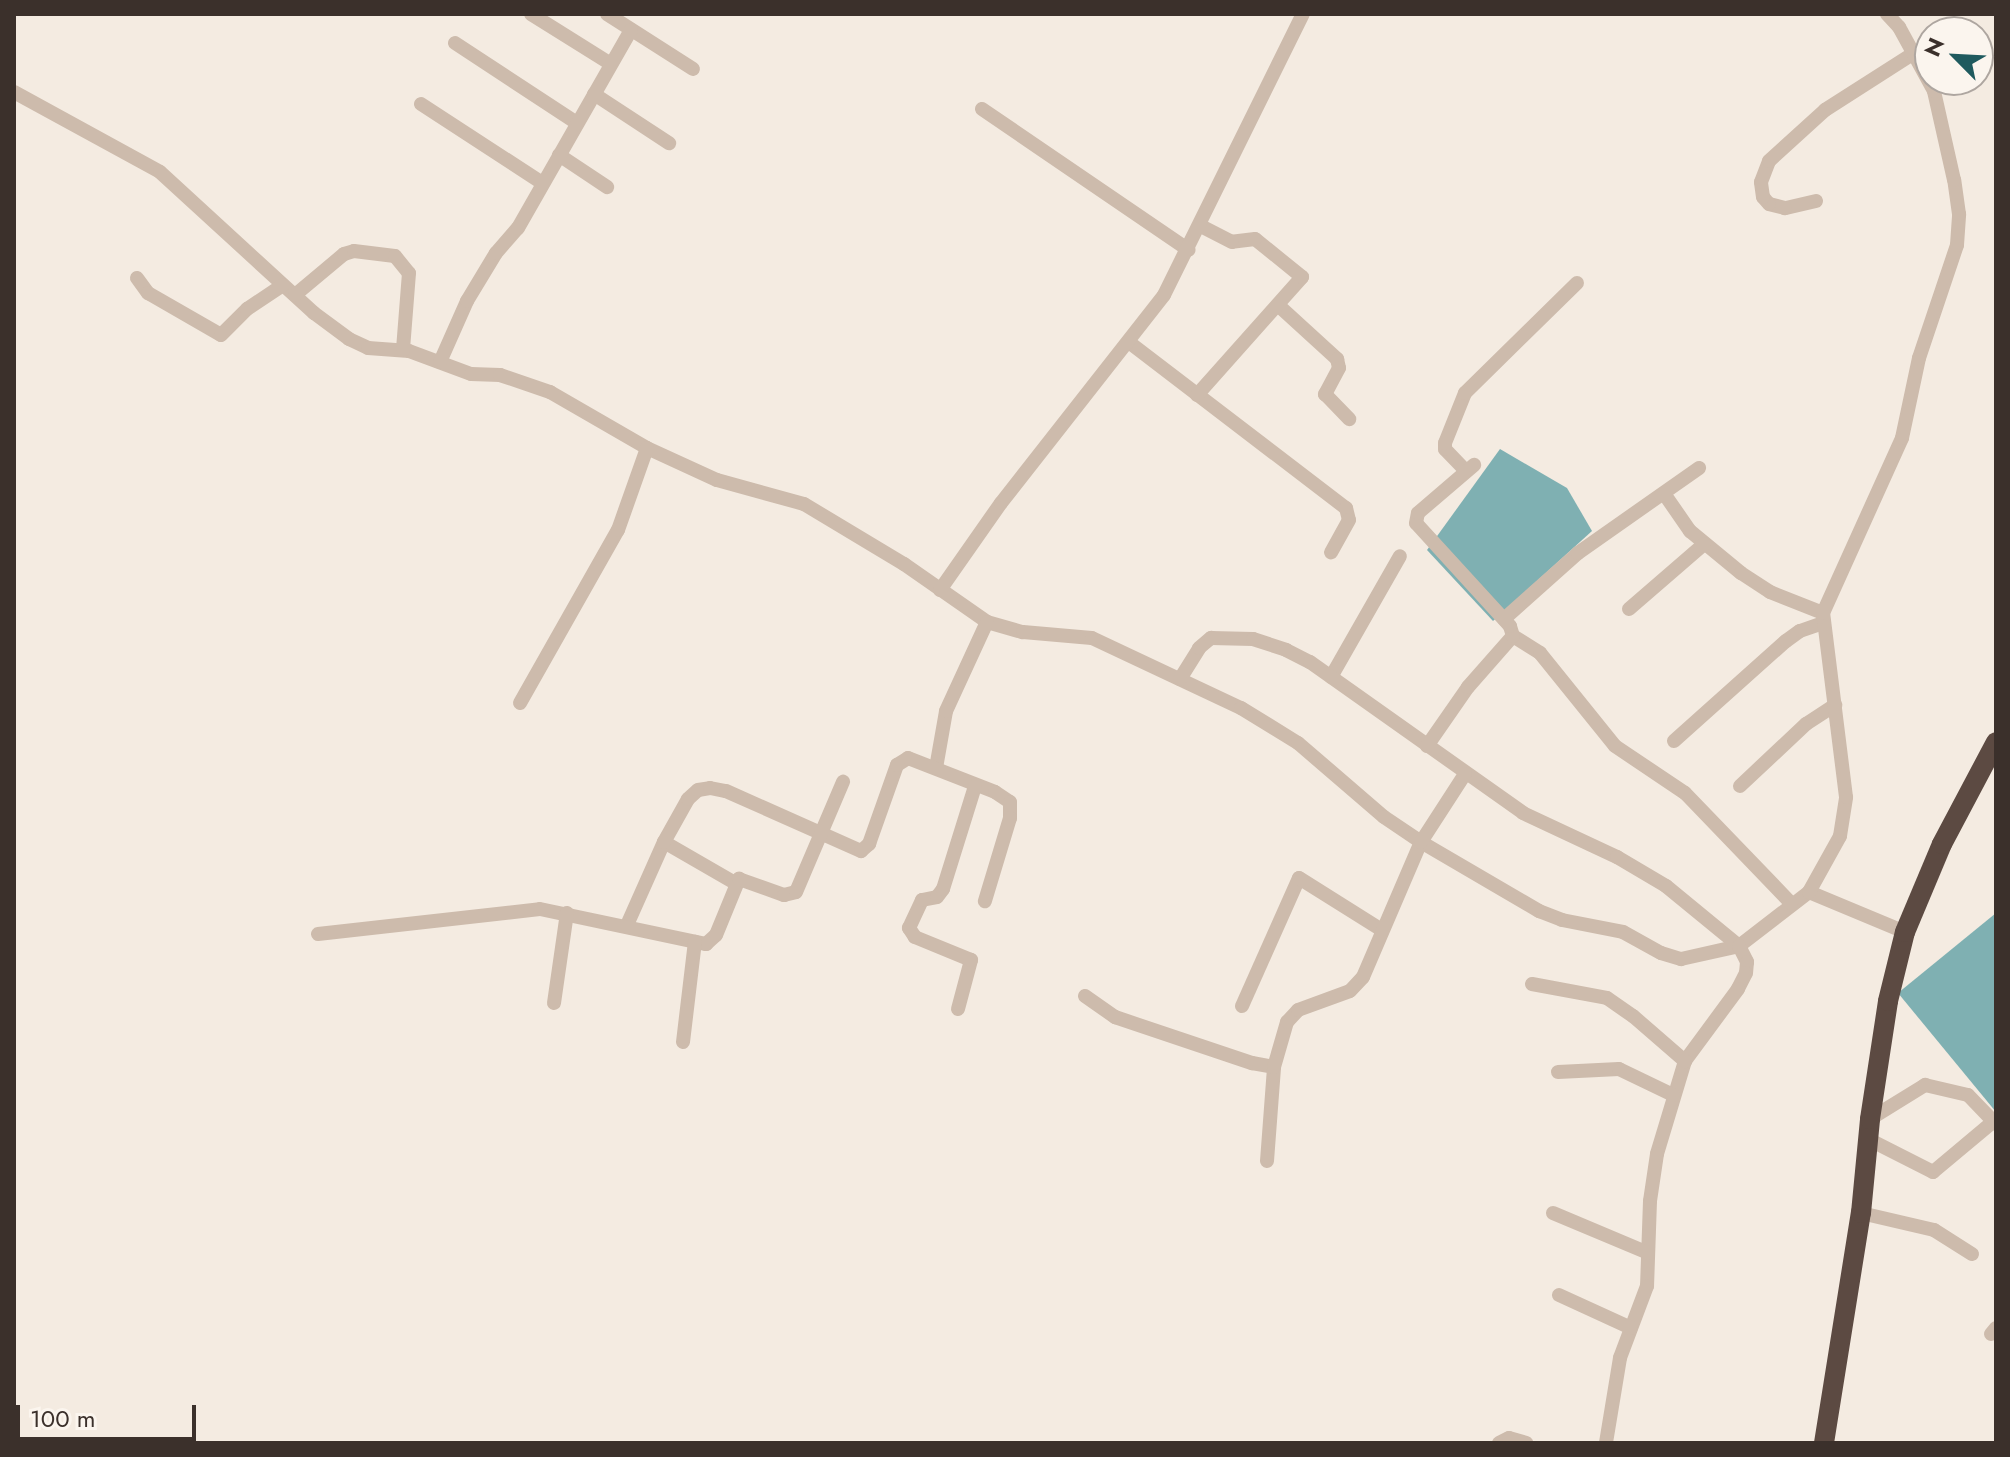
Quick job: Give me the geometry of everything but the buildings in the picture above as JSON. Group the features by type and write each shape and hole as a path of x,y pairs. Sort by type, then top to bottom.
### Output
{"highway":[{"path":"1824,1443 1861,1213 1869,1129 1888,1001 1905,932 1942,844 1996,742"}],"street":[{"path":"531,14 611,64"},
{"path":"607,14 693,69"},
{"path":"940,590 1034,460 1130,343 1164,295 1201,226 1303,14"},
{"path":"1816,201 1785,208 1769,204 1763,197 1761,182 1769,161 1825,110 1914,53 1887,14"},
{"path":"440,362 467,301 496,253 518,228 631,30"},
{"path":"455,43 577,123"},
{"path":"14,92 160,172 289,290 349,339 368,348 403,350 471,374 500,375 550,392 647,448 717,480 804,504 987,622 1023,632 1092,638 1273,726 1384,817 1539,911 1562,920 1623,932 1670,957 1696,959 1739,946 1791,903 1812,894 1831,857 1844,817 1846,797 1823,618 1902,438 1919,358 1957,245 1959,214 1935,96"},
{"path":"594,94 669,143"},
{"path":"421,104 542,183"},
{"path":"982,109 1189,250"},
{"path":"559,155 607,187"},
{"path":"1197,395 1302,280 1300,273 1255,239 1232,242 1201,226"},
{"path":"137,278 148,293 221,335 247,309 289,290 344,254 354,251 395,256 409,273 403,350"},
{"path":"1577,283 1465,393 1445,449 1470,468 1418,513 1416,523 1504,619 1513,636 1540,653 1615,746 1685,793 1791,903"},
{"path":"1279,306 1337,359 1339,368 1325,394 1349,419"},
{"path":"1130,343 1346,508 1349,520 1331,552"},
{"path":"520,703 618,530 647,448"},
{"path":"1504,619 1578,553 1665,495 1699,468"},
{"path":"1665,495 1680,519 1704,544 1770,592 1823,618"},
{"path":"1629,609 1704,544"},
{"path":"1331,677 1400,556"},
{"path":"1674,741 1786,641 1823,618"},
{"path":"936,768 946,711 987,622"},
{"path":"1427,746 1468,687 1513,636"},
{"path":"1180,679 1199,648 1211,638 1264,643 1298,656 1465,774 1545,826 1617,857 1655,879 1739,946 1747,962 1738,989 1685,1061 1673,1095 1651,1178 1645,1297 1617,1369 1606,1443"},
{"path":"1740,786 1806,724 1835,705"},
{"path":"627,925 664,842 692,794 710,788 726,791 861,851 869,844 897,765 908,758 1005,797 1012,808 985,901"},
{"path":"1267,1161 1274,1067 1291,1014 1340,996 1356,986 1421,842 1465,774"},
{"path":"664,842 735,883 745,880 784,895 796,892 843,782"},
{"path":"958,1009 971,960 915,937 909,928 922,900 937,897 943,889 975,786"},
{"path":"1242,1006 1299,878 1382,930"},
{"path":"318,934 527,909 567,913 706,944 716,935 735,883"},
{"path":"1812,894 1905,932"},
{"path":"554,1003 567,913"},
{"path":"683,1042 695,942"},
{"path":"1532,984 1607,998 1685,1061"},
{"path":"1085,996 1115,1017 1274,1067"},
{"path":"1558,1072 1619,1069 1673,1095"},
{"path":"1925,1085 1968,1095 1995,1122 1933,1172 1869,1129 1925,1085"},
{"path":"1553,1213 1648,1253"},
{"path":"1861,1213 1934,1230 1972,1254"},
{"path":"1559,1295 1631,1328"},
{"path":"1499,1443 1509,1438 1526,1443"}],"water":[{"path":"1500,449 1567,488 1592,531 1493,621 1427,550"},
{"path":"1996,913 1996,1112 1898,993"}]}
